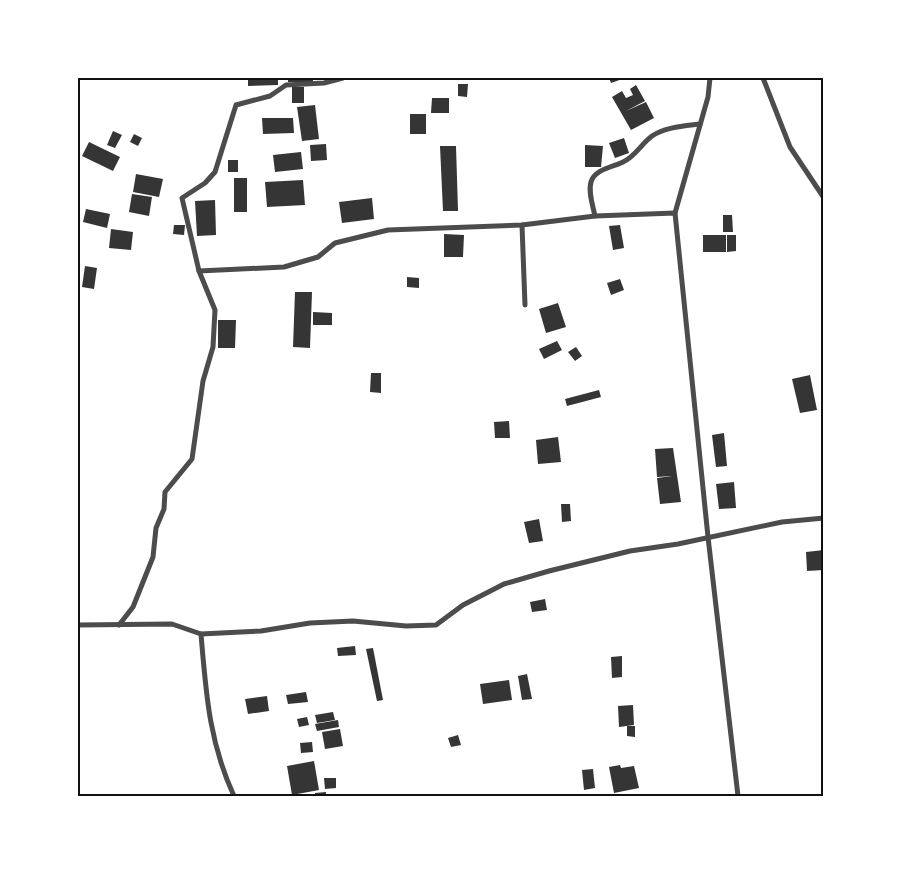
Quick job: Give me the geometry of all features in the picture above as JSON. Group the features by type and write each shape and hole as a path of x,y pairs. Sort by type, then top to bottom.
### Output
{"street":[{"path":"119,625 133,607 153,557 156,528 164,509 165,492 192,459 203,381 213,346 215,310 200,271 182,198 205,183 215,172 236,105 270,96 286,84 324,83 343,78"},
{"path":"710,78 700,124 675,213 708,537 738,796"},
{"path":"763,78 790,147 824,198"},
{"path":"595,216 591,182 595,175 637,154 652,136 674,127 700,124"},
{"path":"200,271 284,266 318,257 335,243 388,230 522,225 595,216 675,213"},
{"path":"522,225 525,305"},
{"path":"78,625 172,624 201,634 261,631 310,623 344,622 406,626 436,625 463,605 504,584 630,551 782,522 824,518"},
{"path":"201,634 210,723 220,767 234,796"}],"building":[{"path":"248,78 278,78 278,85 248,86"},
{"path":"288,78 313,78 313,82 288,82"},
{"path":"609,78 625,78 611,83"},
{"path":"458,84 468,84 467,97 458,96"},
{"path":"636,85 645,101 626,111 646,102 654,118 631,130 612,97 622,91 626,98 633,95 630,89"},
{"path":"292,87 304,87 304,103 292,103"},
{"path":"432,98 449,98 449,113 431,113"},
{"path":"315,105 319,139 302,141 297,107"},
{"path":"410,114 426,114 426,134 410,134"},
{"path":"262,118 293,118 294,133 263,134"},
{"path":"113,131 122,135 115,148 107,145"},
{"path":"134,134 142,138 138,146 130,142"},
{"path":"624,138 629,153 615,158 609,143"},
{"path":"89,142 120,157 113,171 82,156"},
{"path":"326,144 327,160 311,161 310,145"},
{"path":"585,145 603,146 601,167 585,167"},
{"path":"440,146 456,146 458,211 443,211"},
{"path":"301,152 303,169 275,172 273,155"},
{"path":"228,160 238,160 238,172 228,172"},
{"path":"136,174 163,179 159,197 133,192"},
{"path":"234,178 247,178 247,212 234,212"},
{"path":"303,180 305,205 267,207 265,182"},
{"path":"132,194 152,197 149,216 129,212"},
{"path":"372,198 374,219 342,223 339,202"},
{"path":"215,200 216,235 197,236 195,201"},
{"path":"86,209 110,214 107,228 83,222"},
{"path":"723,215 732,215 733,232 723,232"},
{"path":"174,225 185,225 184,235 173,234"},
{"path":"620,225 624,248 613,250 609,226"},
{"path":"111,229 133,232 131,250 109,248"},
{"path":"444,234 464,235 463,257 444,257"},
{"path":"703,235 726,235 726,252 703,252"},
{"path":"727,235 736,235 736,251 727,252"},
{"path":"85,266 97,268 94,289 82,287"},
{"path":"407,277 419,278 419,288 407,287"},
{"path":"620,279 624,290 611,295 607,283"},
{"path":"295,292 312,292 310,348 293,347"},
{"path":"558,303 566,327 546,333 539,309"},
{"path":"313,312 332,313 332,325 313,325"},
{"path":"218,320 236,320 235,348 218,348"},
{"path":"557,341 562,350 544,359 539,349"},
{"path":"576,347 582,356 575,361 568,352"},
{"path":"371,373 381,373 381,393 370,392"},
{"path":"810,375 817,410 800,413 792,379"},
{"path":"599,390 601,397 567,406 565,399"},
{"path":"509,421 510,438 495,438 494,422"},
{"path":"724,433 727,466 716,467 712,435"},
{"path":"558,437 561,462 538,464 536,440"},
{"path":"673,448 681,502 660,504 657,478 672,476 657,477 655,449"},
{"path":"734,482 736,508 719,509 716,484"},
{"path":"561,504 570,504 571,521 562,522"},
{"path":"539,519 543,541 529,543 524,522"},
{"path":"824,550 824,570 807,571 806,552"},
{"path":"545,599 547,610 532,612 530,602"},
{"path":"355,646 356,655 338,656 337,648"},
{"path":"373,648 383,700 377,701 366,649"},
{"path":"622,656 622,677 612,678 611,657"},
{"path":"527,674 532,699 522,700 518,676"},
{"path":"509,680 512,700 483,704 480,684"},
{"path":"306,692 308,702 288,704 286,695"},
{"path":"267,696 269,711 248,714 245,699"},
{"path":"633,705 634,725 619,727 618,706"},
{"path":"333,712 335,720 317,723 315,715"},
{"path":"307,717 309,725 299,727 297,719"},
{"path":"338,720 339,727 317,731 315,724"},
{"path":"627,726 635,726 635,737 627,736"},
{"path":"340,729 343,746 325,749 322,732"},
{"path":"458,735 461,745 451,747 448,738"},
{"path":"312,742 313,752 301,753 300,743"},
{"path":"314,761 319,790 292,795 287,766"},
{"path":"620,765 621,768 634,766 639,788 614,793 609,767"},
{"path":"593,769 595,788 584,790 582,770"},
{"path":"324,778 336,778 336,788 325,789"},
{"path":"326,792 326,796 315,796 315,793"}]}
